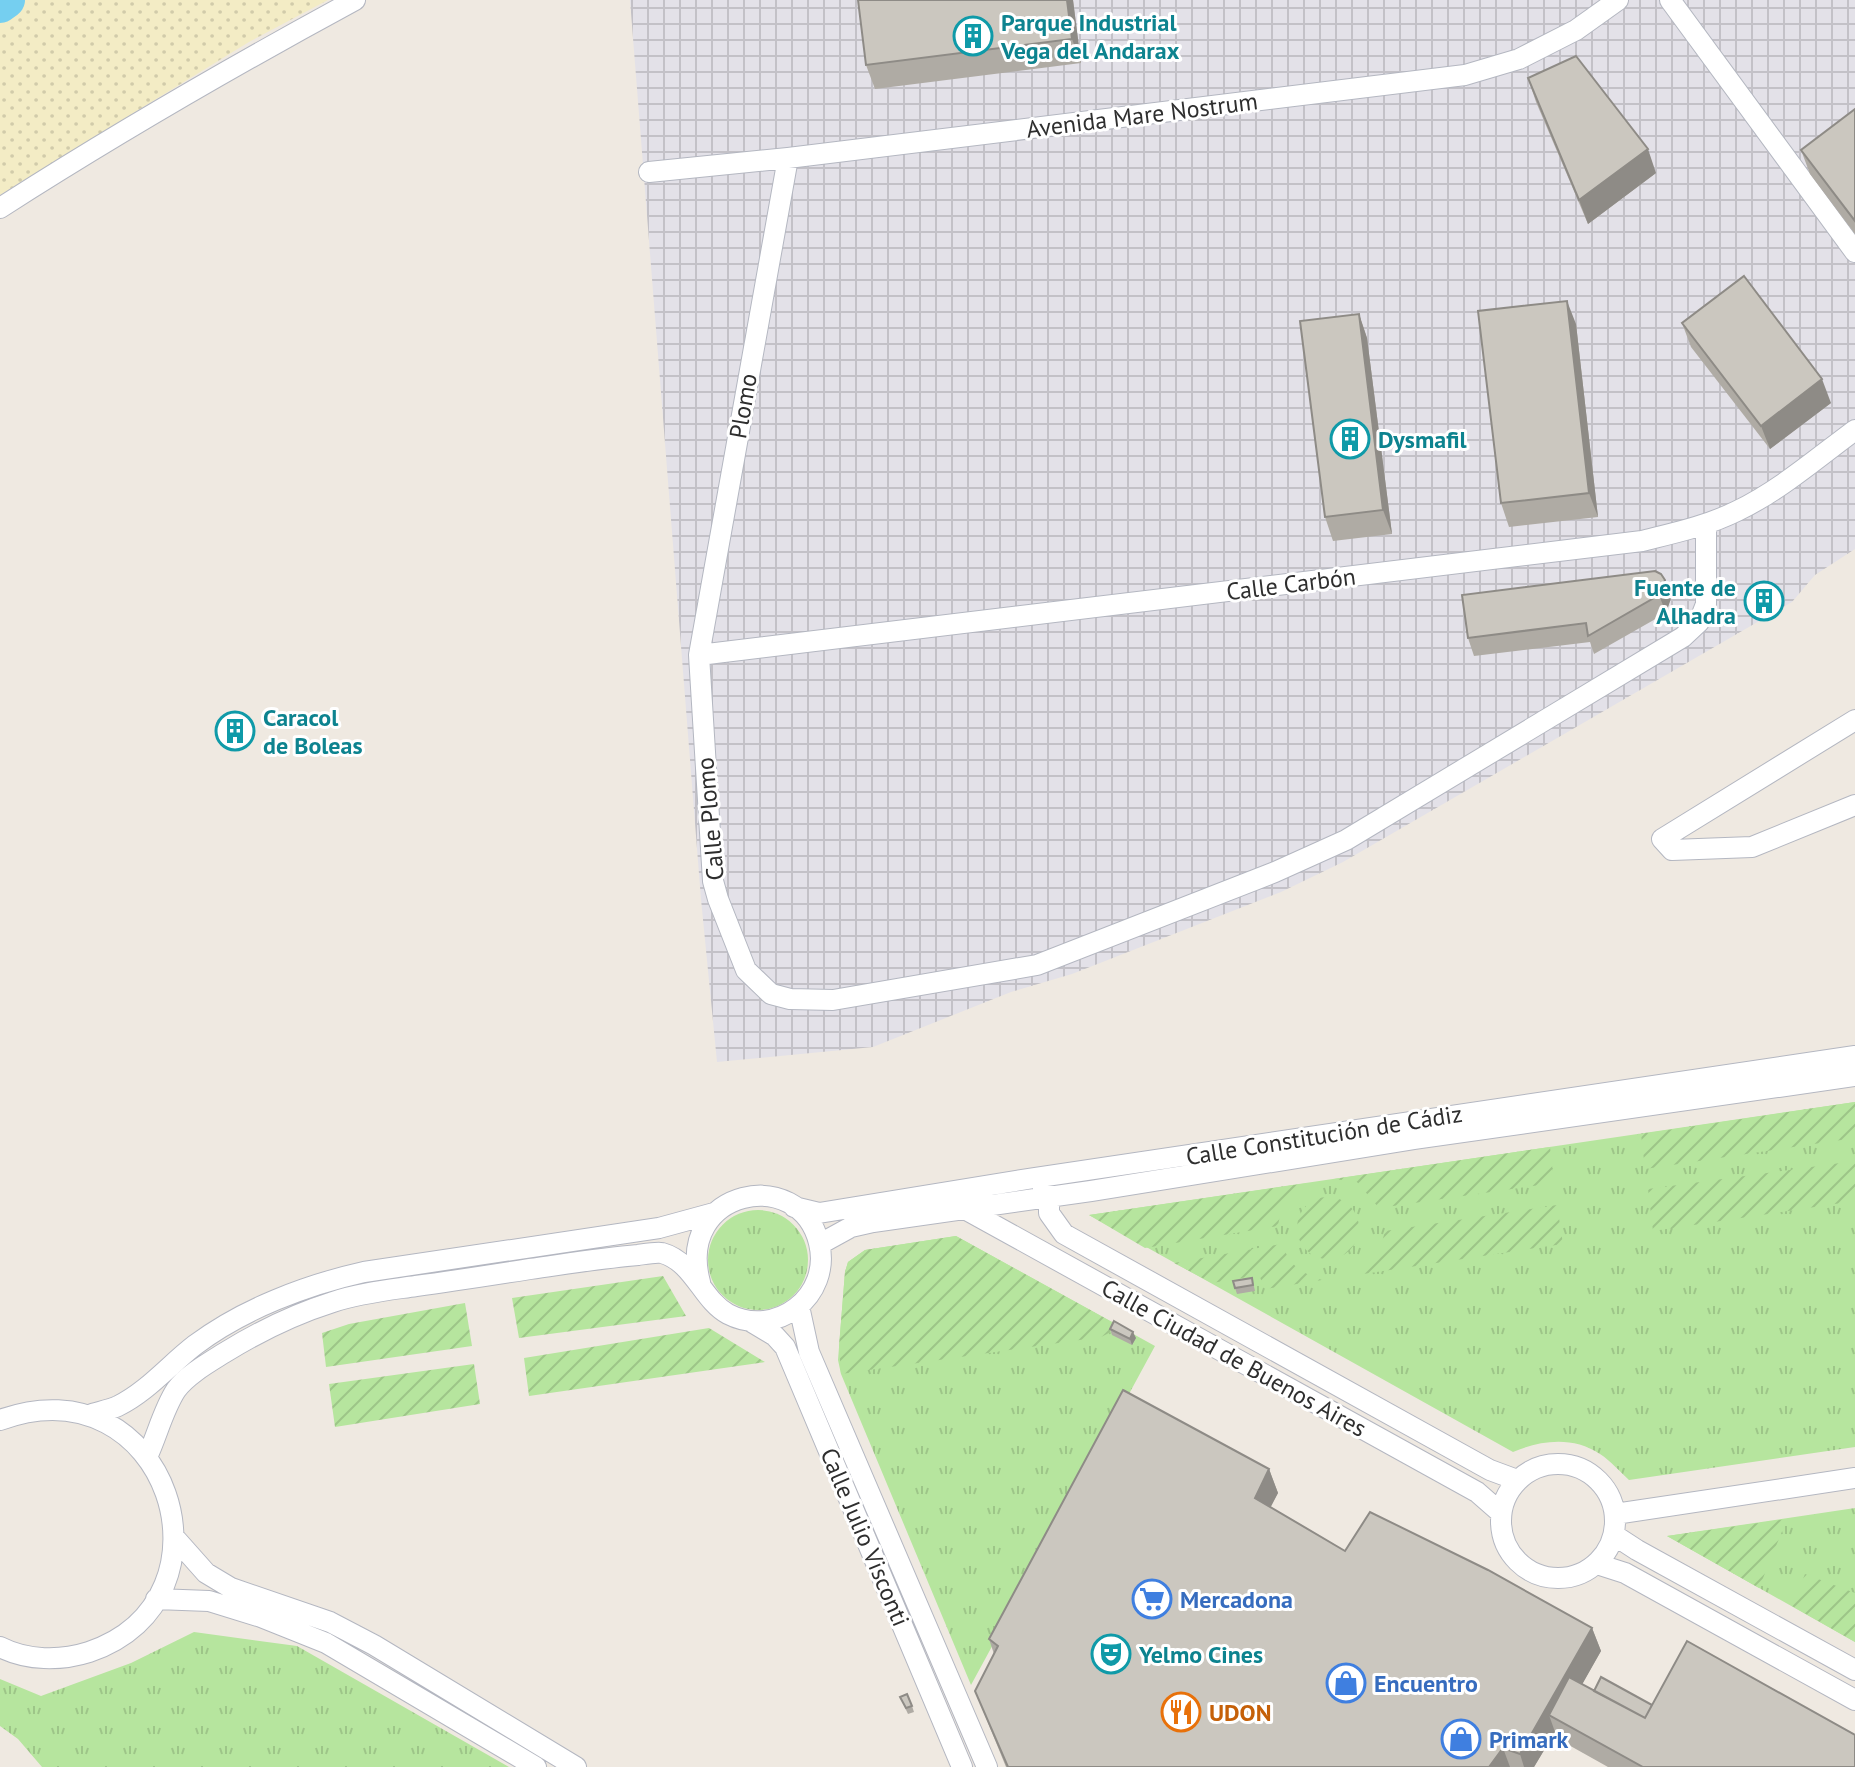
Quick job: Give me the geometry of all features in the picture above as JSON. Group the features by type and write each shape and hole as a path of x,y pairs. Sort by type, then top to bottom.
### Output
{"street":[{"path":"0,208 201,84 355,0"},
{"name":"Avenida Mare Nostrum","path":"649,172 788,158 1465,75 1519,59 1576,30 1618,0"},
{"path":"1670,0 1855,252"},
{"name":"Plomo","path":"699,655 788,158"},
{"name":"Calle Carbón","path":"699,655 1642,541 1706,524 1739,510 1771,491 1855,430"},
{"name":"Calle Plomo","path":"699,655 710,861 718,899 746,970 758,984 771,994 790,999 833,1000 1037,965 1275,872 1346,840 1683,637 1699,622 1706,604 1706,524"},
{"path":"1855,720 1662,839 1672,850 1752,847 1855,805"},
{"name":"Calle Constitución de Cádiz","path":"794,1207 819,1213 1855,1056"},
{"name":"Calle Constitución de Cádiz","path":"820,1244 851,1227 963,1208 1855,1076"},
{"name":"Calle Ciudad de Buenos Aires","path":"1034,1178 1049,1197 1049,1213 1064,1234 1490,1470 1517,1480"},
{"path":"89,1415 117,1407 140,1392 196,1344 246,1314 328,1280 659,1228 714,1213 739,1198 758,1195 777,1198 794,1207 808,1220 820,1244 820,1272 816,1285 799,1306 776,1319 750,1321 725,1312 706,1293 696,1266 696,1250 700,1235 714,1213"},
{"name":"Calle Ciudad de Buenos Aires","path":"963,1208 1477,1492 1501,1513"},
{"path":"147,1457 177,1389 203,1366 247,1339 334,1301 375,1292 620,1256 662,1253 700,1282"},
{"name":"Calle Julio Visconti","path":"799,1306 809,1352 987,1767"},
{"name":"Calle Julio Visconti","path":"750,1321 775,1336 785,1347 962,1767"},
{"path":"0,1420 41,1409 65,1410 89,1415 111,1425 131,1439 159,1475 168,1495 174,1537 172,1559 156,1599 141,1619 122,1635 78,1655 53,1658 29,1657 0,1647"},
{"path":"1556,1463 1577,1466 1595,1477 1608,1493 1615,1514 1614,1535 1608,1551 1597,1564 1582,1574 1565,1579 1548,1578 1531,1572 1517,1562 1501,1530 1501,1513 1509,1490 1517,1480 1535,1468 1556,1463"},
{"path":"1615,1514 1855,1478"},
{"path":"1614,1535 1855,1670"},
{"path":"174,1537 206,1573 231,1588 330,1622 374,1645 576,1767"},
{"path":"1597,1564 1625,1573 1855,1700"},
{"path":"156,1599 209,1601 261,1617 326,1643 536,1767"}],"shaded area":[{"path":"630,0 1855,0 1855,549 1815,575 1792,602 1343,862 1281,892 1072,974 1011,992 873,1047 717,1062 701,899"}],"green space":[{"path":"1855,1102 1855,1447 1629,1480 1604,1457 1579,1444 1546,1443 1513,1452 1089,1215"},
{"path":"1855,1102 1855,1138 1645,1169 1641,1134"},
{"path":"1550,1147 1554,1183 1379,1208 1357,1182 1334,1179"},
{"path":"1855,1161 1855,1201 1653,1231 1648,1189"},
{"path":"1308,1183 1287,1200 1278,1226 1145,1248 1089,1215"},
{"path":"1322,1197 1334,1197 1350,1206 1357,1216 1357,1240 1350,1250 1334,1259 1322,1259 1302,1245 1297,1234 1297,1222 1311,1202"},
{"path":"1557,1205 1563,1244 1350,1276 1379,1253 1385,1231"},
{"path":"758,1210 777,1213 794,1224 805,1241 808,1260 805,1279 794,1296 777,1307 758,1310 739,1307 722,1296 711,1279 708,1260 711,1241 722,1224 739,1213"},
{"path":"956,1236 1155,1346 971,1685 841,1374 838,1360 848,1262 865,1250"},
{"path":"956,1236 1114,1323 1109,1333 1101,1337 841,1374 839,1346 848,1262 865,1250"},
{"path":"1281,1244 1297,1267 1322,1280 1265,1289 1259,1275 1212,1283 1174,1263"},
{"path":"663,1276 686,1316 519,1338 512,1298"},
{"path":"465,1303 472,1346 326,1367 322,1333 349,1324"},
{"path":"709,1328 765,1362 529,1396 524,1358"},
{"path":"474,1364 480,1404 335,1427 329,1384"},
{"path":"1855,1508 1855,1642 1667,1536"},
{"path":"1787,1519 1759,1588 1667,1536"},
{"path":"1805,1574 1855,1593 1855,1642 1792,1606"},
{"path":"194,1632 297,1646 509,1767 42,1767 18,1739 0,1726 0,1679 41,1696 131,1663"}],"sand":[{"path":"0,0 328,0 249,42 0,195"}],"building":[{"name":"Parque Industrial Vega del Andarax","path":"858,0 1067,0 1072,39 866,65"},
{"path":"1576,56 1648,149 1579,200 1528,78"},
{"path":"1855,109 1855,221 1801,150"},
{"path":"1744,276 1822,379 1761,426 1682,323"},
{"path":"1567,301 1589,493 1501,503 1478,311"},
{"name":"Dysmafil","path":"1359,314 1383,510 1325,517 1300,321"},
{"path":"1655,571 1665,580 1659,595 1588,636 1586,623 1468,638 1462,595"},
{"path":"1761,587 1770,596 1761,605 1752,596"},
{"path":"1252,1278 1253,1285 1235,1288 1233,1281"},
{"path":"1114,1321 1133,1332 1130,1339 1110,1329"},
{"path":"1123,1390 1269,1469 1255,1498 1345,1551 1370,1512 1488,1570 1592,1628 1520,1754 1503,1748 1489,1767 1008,1767 975,1691 998,1646 989,1639"},
{"path":"1687,1641 1855,1735 1855,1767 1643,1767 1549,1715 1569,1677 1645,1718"},
{"path":"1601,1677 1652,1705 1645,1718 1594,1691"},
{"path":"907,1694 912,1706 906,1708 900,1697"}],"waterway":[{"path":"0,5 7,0"}],"place":[{"name":"Parque Industrial Vega del Andarax","path":"973,36"},
{"name":"Dysmafil","path":"1350,439"},
{"name":"Fuente de Alhadra","path":"1764,601"},
{"name":"Caracol de Boleas","path":"235,731"},
{"name":"Mercadona","path":"1152,1599"},
{"name":"Yelmo Cines","path":"1111,1654"},
{"name":"Encuentro","path":"1346,1683"},
{"name":"UDON","path":"1181,1712"},
{"name":"Primark","path":"1461,1739"}]}
